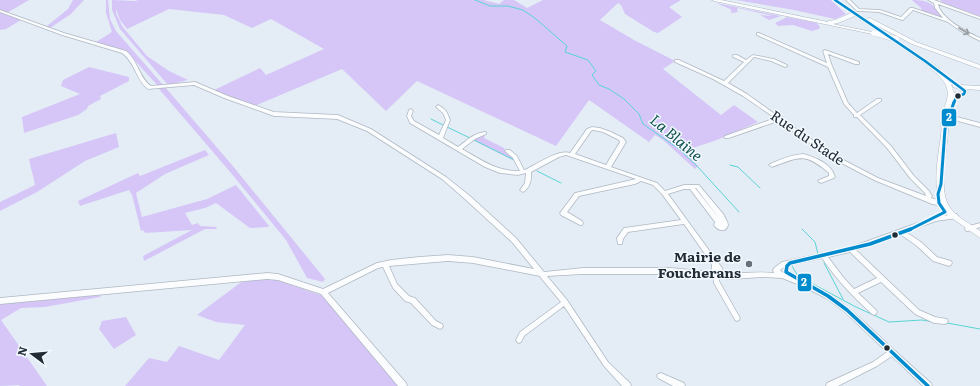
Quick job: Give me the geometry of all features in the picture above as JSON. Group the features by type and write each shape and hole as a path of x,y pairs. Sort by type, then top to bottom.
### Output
{"main road":[{"path":"714,0 874,33"},
{"path":"835,0 853,14 897,41 935,68 958,86 962,94"},
{"path":"798,17 833,23 853,14 882,25 914,43 980,68"},
{"path":"870,24 858,20 850,22 854,27 944,54"},
{"path":"935,68 950,88 952,95 945,129 941,203 950,214 980,236"},
{"path":"950,88 958,86 980,88"},
{"path":"950,88 962,94"},
{"path":"947,114 956,97 980,88"}],"street":[{"path":"848,0 855,9 859,11 880,11 902,19 911,9 913,9 948,20"},
{"path":"930,0 980,18"},
{"path":"936,1 936,6 948,20 980,40"},
{"path":"0,11 63,34 124,52 137,67 146,85 150,88 195,83 226,97 274,114 334,116 369,130 440,176 468,198 514,240 531,263 543,274 548,283 565,302 603,360 627,386"},
{"path":"758,34 830,66"},
{"path":"857,63 825,51 843,100 856,116 894,153 915,181 929,194 928,199"},
{"path":"735,56 747,62"},
{"path":"725,83 752,57 757,56 775,61 785,66"},
{"name":"Rue du Stade","path":"677,61 725,83 758,103 832,156 876,179 941,203"},
{"path":"856,116 879,100"},
{"path":"438,107 445,112 448,120 440,138"},
{"path":"411,111 409,116 412,122 496,170 512,173 526,171 557,156 569,154 655,184 664,193 715,264 719,273 716,281 737,318"},
{"path":"947,114 980,125"},
{"name":"Rue du Stade","path":"727,137 780,118"},
{"path":"569,154 589,130 592,128 598,129 621,139 623,142 607,168"},
{"path":"459,149 473,138 484,134"},
{"path":"508,151 518,160 529,177 526,187 523,190"},
{"path":"772,165 803,155 809,156 821,163 832,174 832,177 821,181"},
{"path":"821,163 832,156"},
{"path":"580,224 564,213 577,194 635,182 641,179"},
{"path":"664,193 684,187 691,187 720,221"},
{"path":"763,274 778,269 784,264 851,250 950,214"},
{"path":"620,242 620,238 626,230 685,222"},
{"path":"969,228 980,225"},
{"path":"902,232 919,244 935,259 948,263"},
{"path":"851,250 917,312 934,320 945,320"},
{"path":"824,256 838,278 874,312"},
{"path":"323,292 377,266 419,260 457,258 543,274 583,271 671,271 719,273 732,276 784,274"},
{"path":"526,270 530,267 531,263"},
{"path":"784,274 790,263"},
{"path":"385,264 395,286 407,299 413,300 434,323 440,326"},
{"path":"778,269 777,273 784,274 828,296 847,310 928,386"},
{"path":"0,301 273,276 323,292 403,386"},
{"path":"853,293 881,279"},
{"path":"519,340 522,334 565,302"},
{"path":"830,386 875,364 892,352"},
{"path":"661,376 681,386"}],"shaded area":[{"path":"0,0 29,0 5,14 21,20 6,29 0,30"},
{"path":"73,0 84,0 71,14 50,28 47,26 68,9"},
{"path":"106,0 108,0 110,19 116,31 164,86 158,86 127,52 96,42 112,32 106,13"},
{"path":"112,0 484,0 499,4 504,0 514,0 527,8 543,0 681,0 669,7 682,17 658,33 625,14 621,5 618,3 600,20 634,40 675,61 663,69 721,115 734,105 758,122 717,140 684,151 698,166 695,169 663,140 655,135 649,142 589,100 556,146 417,81 386,111 342,69 252,107 210,92 260,68 266,75 324,49 271,19 252,28 224,15 169,9 127,29 120,20 116,9 116,13 122,26 147,56 169,71 188,80 168,85 120,29 112,10"},
{"path":"736,0 831,0 846,14 835,19"},
{"path":"912,0 927,2 934,6 943,18 922,11 921,8"},
{"path":"940,0 980,0 980,16 943,3"},
{"path":"716,3 781,16 769,20 760,15 773,16 738,8 738,12 732,13 730,12 732,11 730,9"},
{"path":"787,17 817,23 820,27 819,29 812,31 793,25 778,26 775,23"},
{"path":"89,67 129,77 129,81 100,96 101,99 88,106 87,109 78,115 24,133 22,117 80,94 61,86 63,80"},
{"path":"165,87 232,165 325,279 323,282 307,278 286,240 159,89"},
{"path":"116,133 119,147 85,161 37,192 0,211 0,202 35,185 29,159"},
{"path":"485,136 484,138 504,148 505,152 512,156 517,162 473,140 477,137"},
{"path":"205,150 209,155 165,174 136,193 142,217 207,199 236,185 269,226 268,227 250,228 216,203 205,208 185,213 192,225 198,223 200,226 217,227 216,229 205,229 144,261 143,256 192,230 145,233 143,230 141,231 132,195 129,190 80,206 78,201 138,173 140,176"},
{"path":"271,278 323,296 399,386 125,386 149,358 167,362 179,346 219,360 245,325 216,322 197,315 244,280"},
{"path":"101,295 100,297 45,307 21,308 1,320 47,386 0,386 0,303"},
{"path":"126,317 136,335 114,349 99,329 102,321"}],"waterway":[{"name":"La Blaine","path":"475,0 490,6 508,6 523,10 536,19 567,46 565,52 588,60 596,71 592,75 599,85 609,89 624,99 639,114 643,124 679,149 697,166 739,212"},
{"path":"431,119 443,125"},
{"path":"447,127 470,138"},
{"path":"474,140 514,160"},
{"name":"La Blaine","path":"730,165 738,167 760,188"},
{"path":"537,171 561,183"},
{"name":"La Blaine","path":"802,229 815,242 818,254"},
{"name":"La Blaine","path":"824,263 843,299"},
{"name":"La Blaine","path":"792,266 798,276 856,307 889,322 922,320 940,323"},
{"name":"La Blaine","path":"947,323 980,329"}],"transit line":[{"name":"2","path":"835,0 925,61 965,91 964,94 956,97 945,129 941,184 938,194 939,203 945,212 928,222 890,238 790,263 787,266 786,272 828,296 847,310 928,386"}],"place":[{"name":"Mairie de Foucherans","path":"749,264"}]}
